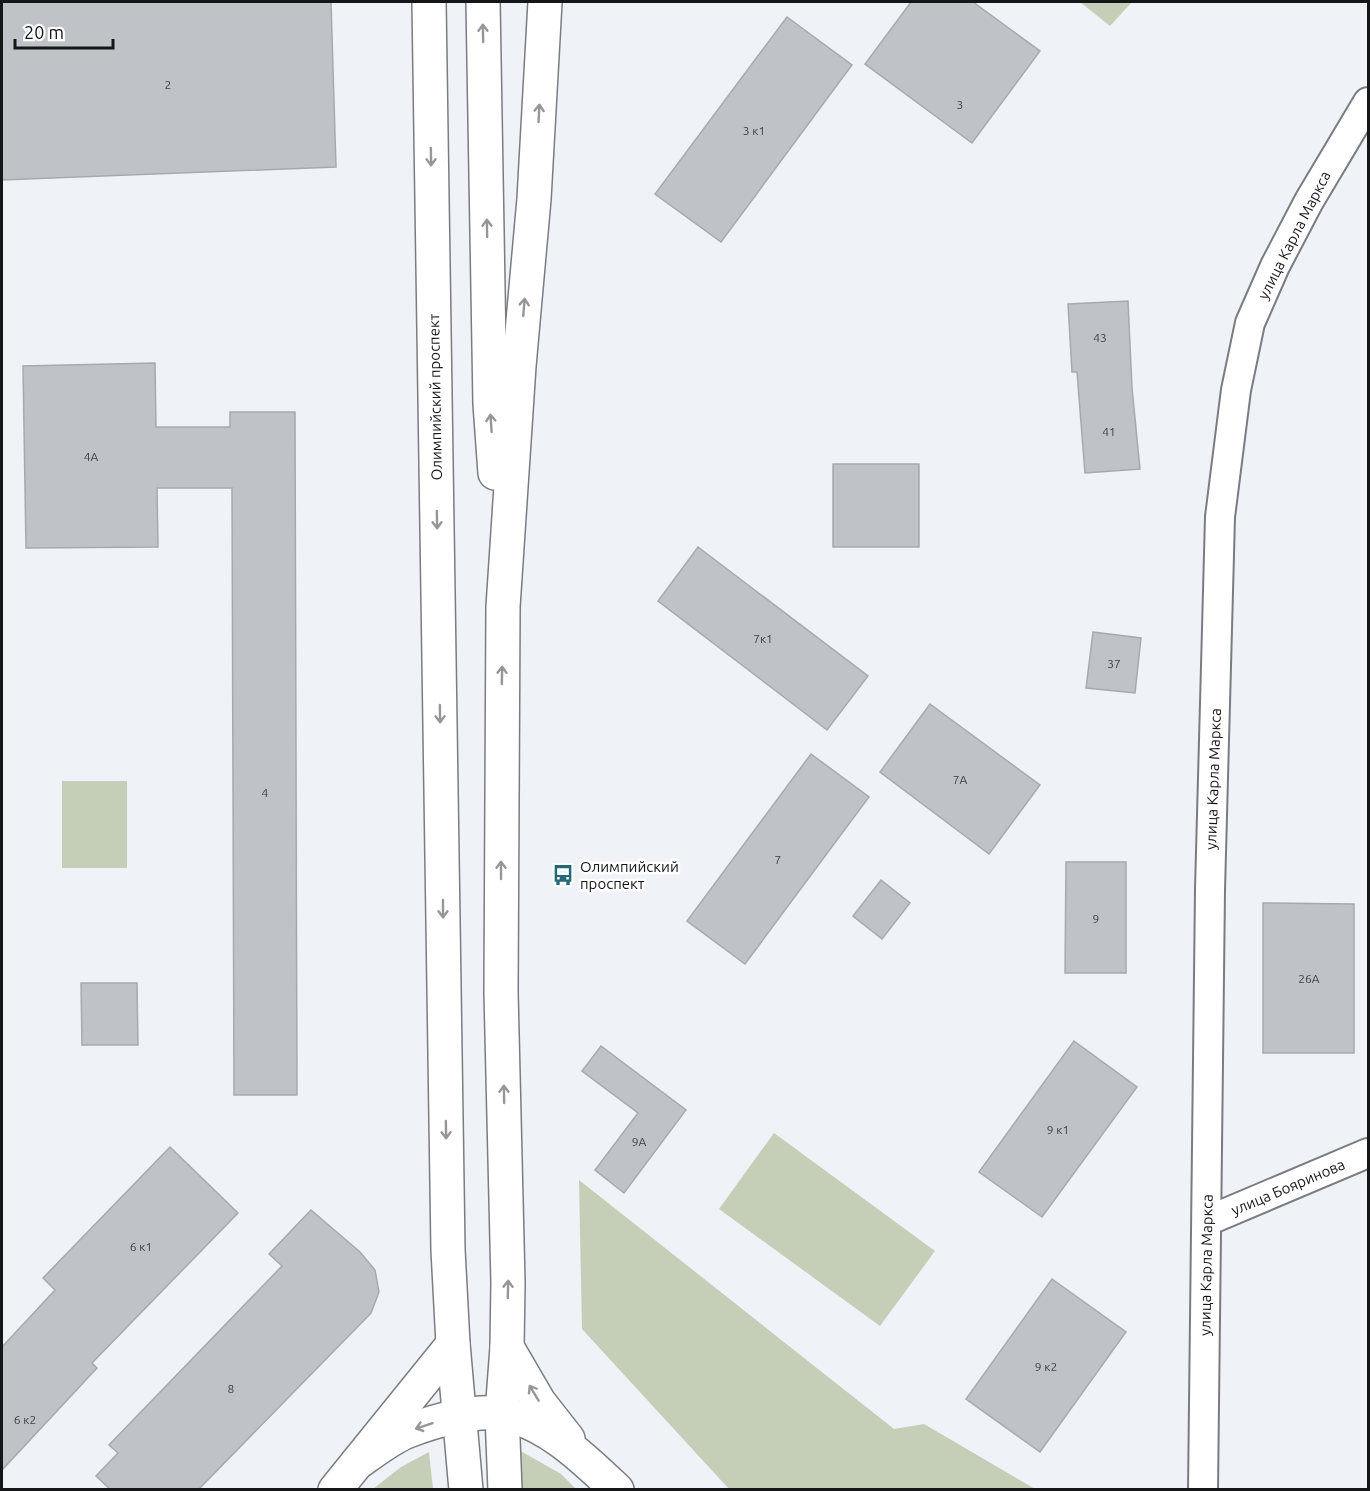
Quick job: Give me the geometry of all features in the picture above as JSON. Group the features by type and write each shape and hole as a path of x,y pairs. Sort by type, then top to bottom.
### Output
{"main road":[{"path":"413,2 430,98"},
{"path":"429,2 430,98"},
{"path":"483,2 490,404 503,607"},
{"path":"504,1490 502,1414 507,1347 508,1283 501,992 503,607 519,366 534,199 545,2"},
{"name":"Олимпийский проспект","path":"430,98 448,1250 453,1344 466,1490"},
{"path":"335,1490 453,1344"},
{"path":"507,1347 539,1402 582,1457 616,1490"},
{"path":"357,1463 406,1432 460,1414 502,1414 536,1426 582,1457"}],"street":[{"name":"улица Карла Маркса","path":"1203,1490 1210,890 1220,517 1236,390 1250,323 1275,266 1309,201 1368,102"},
{"name":"улица Бояринова","path":"1207,1221 1368,1153"}],"green space":[{"path":"1080,2 1132,2 1110,26"},
{"path":"62,781 127,781 127,868 62,868"},
{"path":"774,1133 935,1251 880,1326 719,1209"},
{"path":"579,1180 894,1429 924,1424 1035,1489 729,1489 582,1329"},
{"path":"517,1449 561,1474 576,1489 522,1489"},
{"path":"429,1452 433,1489 373,1489 401,1467"}],"building":[{"path":"2,2 331,2 336,167 2,180"},
{"path":"911,2 973,2 1040,51 972,143 865,64"},
{"path":"787,17 852,65 721,242 655,194"},
{"path":"1128,301 1132,388 1140,469 1085,473 1077,372 1072,372 1068,304"},
{"path":"155,363 156,427 230,427 230,412 295,412 297,1095 234,1095 232,488 157,488 158,547 26,548 23,366"},
{"path":"833,464 919,464 919,547 833,547"},
{"path":"698,547 868,676 827,730 658,601"},
{"path":"1093,632 1141,638 1135,693 1086,688"},
{"path":"930,704 1040,785 989,854 880,772"},
{"path":"811,754 869,797 745,964 687,921"},
{"path":"1066,862 1126,862 1126,973 1065,973"},
{"path":"881,880 910,903 882,939 853,916"},
{"path":"1263,903 1354,904 1354,1053 1263,1053"},
{"path":"81,983 137,983 138,1045 82,1045"},
{"path":"1074,1041 1137,1087 1042,1217 979,1172"},
{"path":"601,1046 686,1110 624,1193 595,1170 638,1113 582,1071"},
{"path":"170,1147 238,1213 92,1363 97,1368 2,1470 2,1347 55,1290 43,1278"},
{"path":"311,1210 360,1252 375,1270 379,1292 371,1313 198,1490 111,1490 96,1476 118,1453 109,1445 282,1266 269,1254"},
{"path":"1052,1279 1126,1332 1040,1452 966,1399"}],"place":[{"name":"Олимпийский проспект","path":"563,875"}]}
